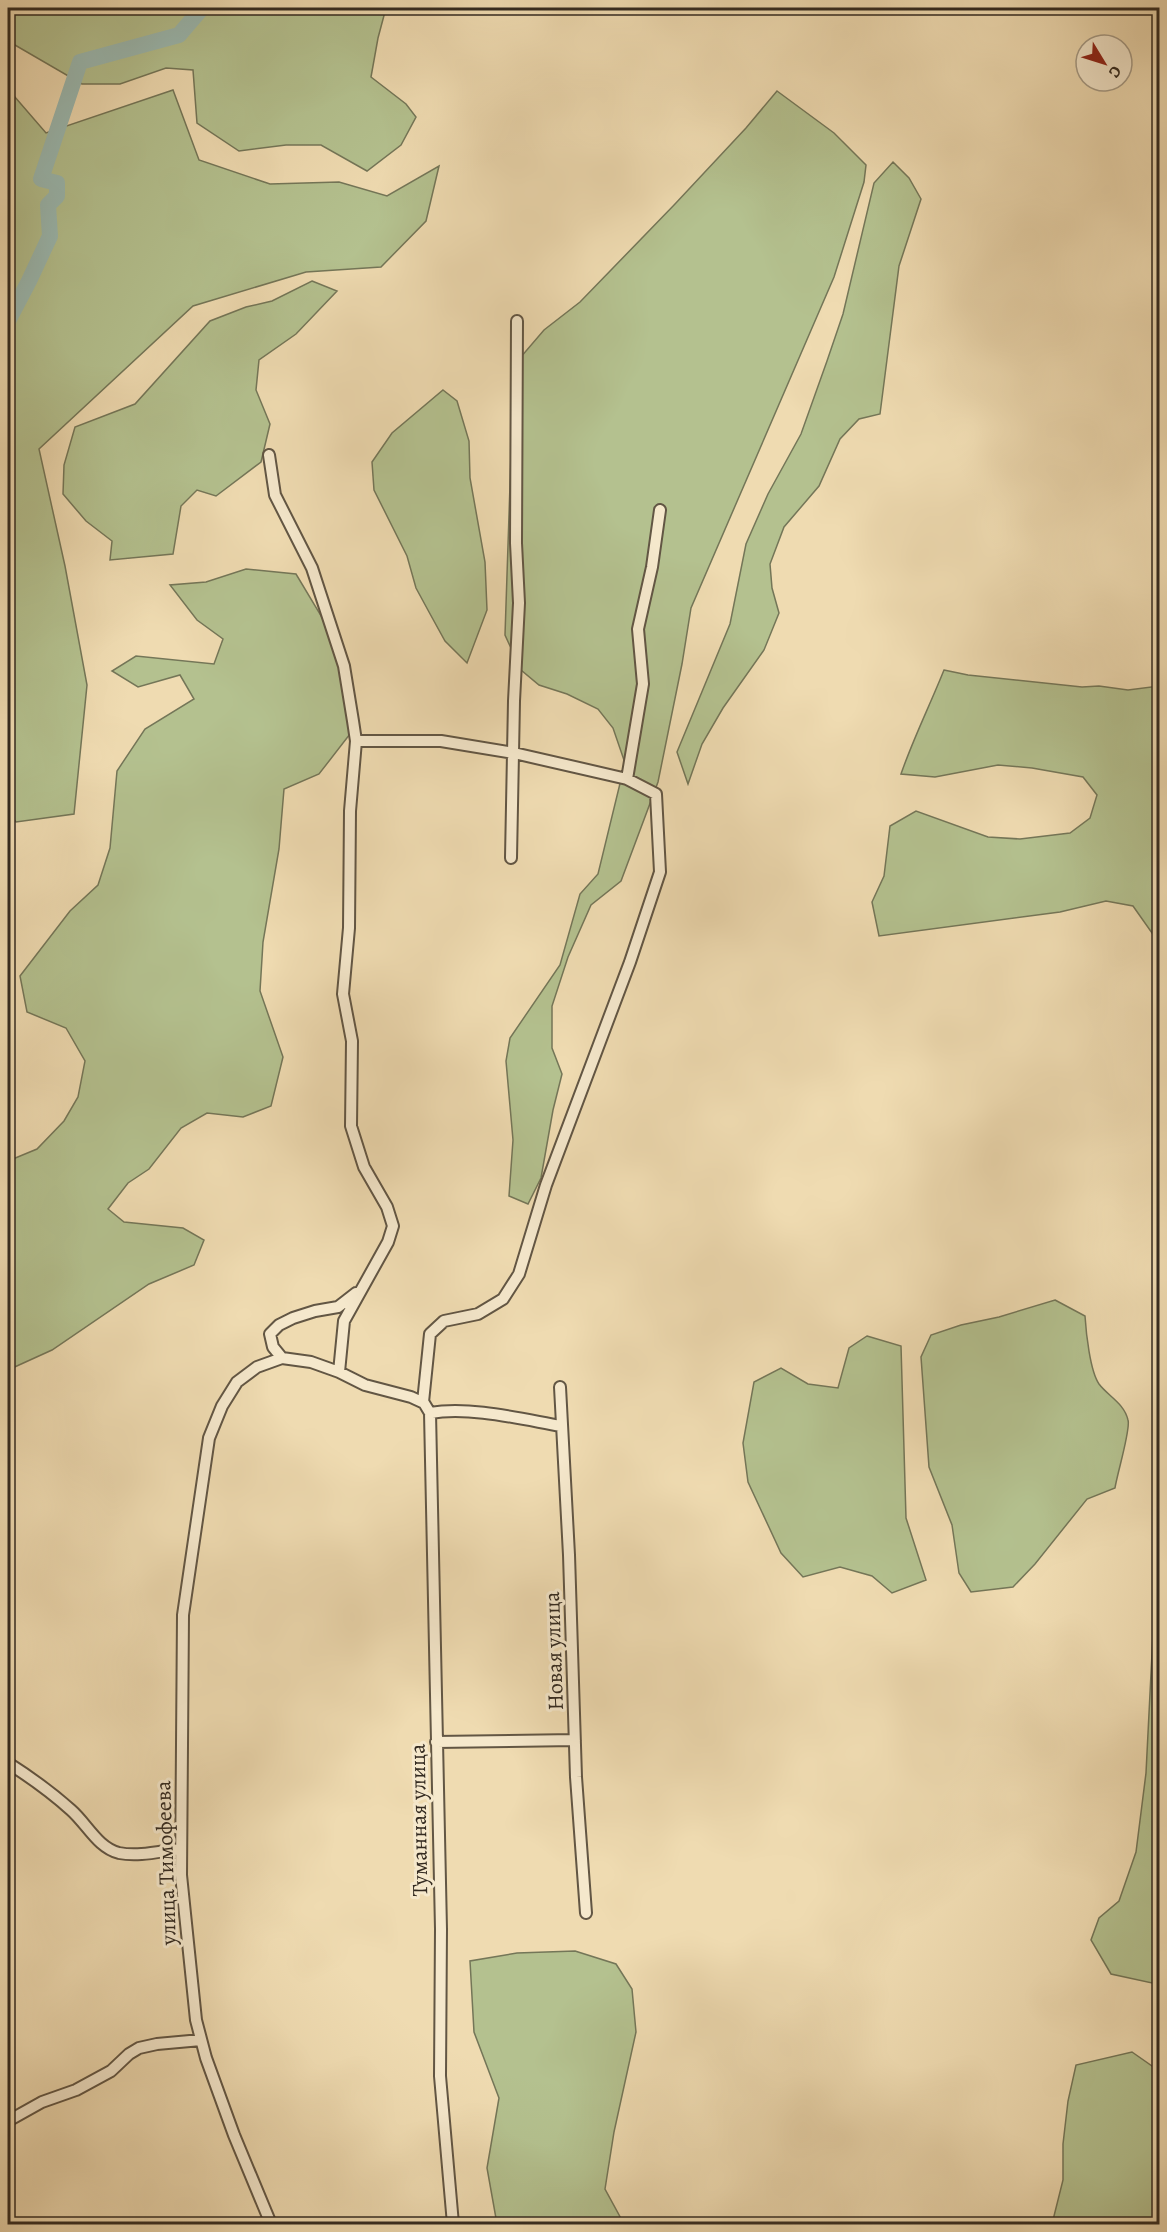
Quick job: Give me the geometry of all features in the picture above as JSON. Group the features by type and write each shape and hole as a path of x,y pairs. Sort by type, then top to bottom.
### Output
{"street":[{"path":"511,858 513,701 519,603 516,543 517,321"},
{"path":"269,455 275,495 312,568 344,666 356,741 350,811 349,928 343,994 352,1041 351,1126 364,1167 387,1207 393,1226 388,1242 344,1321 339,1372"},
{"path":"627,779 643,684 638,629 652,567 660,510"},
{"path":"356,741 441,741 514,753 627,779 656,794 660,873 630,962 546,1185 519,1274 503,1299 478,1314 444,1321 430,1334 423,1402 429,1413 440,1411 471,1413 561,1426"},
{"path":"361,1289 338,1307 315,1311 279,1325 270,1334 273,1347 282,1358 311,1362 365,1384 423,1402"},
{"name":"улица Тимофеева","path":"271,2224 234,2134 201,2040 195,2010 180,1849 183,1615 209,1438 237,1382 257,1367 282,1358"},
{"name":"Новая улица","path":"560,1388 576,1778 586,1913"},
{"name":"Туманная улица","path":"429,1413 441,1929 440,2076 453,2224"},
{"path":"436,1742 575,1740"},
{"path":"8,1763 34,1779 70,1809 86,1824 99,1842 119,1853 180,1849"},
{"path":"8,2121 42,2102 76,2090 111,2071 139,2048 201,2040"}],"green space":[{"path":"8,8 386,8 371,77 406,104 416,117 401,145 367,171 321,145 286,145 239,151 197,123 193,70 166,68 120,84 82,84 8,41"},
{"path":"8,89 46,133 173,90 199,160 270,184 339,182 387,196 439,166 426,221 381,267 306,272 193,306 39,449 65,566 87,685 74,814 16,822 8,812"},
{"path":"777,91 834,133 866,165 864,182 834,277 691,608 658,782 621,881 591,905 568,957 552,1006 552,1048 562,1074 541,1178 528,1204 509,1196 513,1140 506,1061 510,1038 560,965 580,894 598,874 625,763 613,728 598,709 567,694 539,685 521,670 505,635 514,365 544,330 580,302 675,204"},
{"path":"893,162 909,178 921,199 899,266 880,414 859,419 840,439 819,486 784,527 770,564 772,588 779,613 764,650 723,708 702,744 688,784 677,752 730,624 746,544 768,494 801,434 827,361 843,314 874,183"},
{"path":"312,281 337,291 296,334 259,360 256,390 270,424 261,462 216,496 197,490 181,506 173,554 110,560 112,541 86,521 63,494 64,465 75,427 135,404 210,321 246,307 272,301"},
{"path":"443,390 457,401 469,441 470,478 485,562 487,610 467,663 445,641 416,588 407,556 374,490 372,462 392,433"},
{"path":"246,569 296,574 323,619 352,684 350,734 319,774 284,789 279,849 263,942 260,991 283,1057 271,1106 243,1117 207,1113 181,1128 149,1169 128,1183 108,1209 124,1222 183,1228 204,1240 194,1265 149,1284 52,1350 8,1370 8,1161 37,1149 64,1121 78,1097 85,1061 66,1028 27,1012 20,976 70,911 98,885 110,848 117,771 145,729 194,699 180,675 138,687 112,671 136,656 214,664 223,639 197,620 170,585 206,582"},
{"path":"944,670 968,675 1082,687 1099,686 1128,690 1159,686 1159,943 1133,906 1106,901 1060,912 879,936 872,902 884,876 890,826 916,811 988,837 1020,839 1070,833 1090,818 1097,795 1083,777 1032,768 998,765 935,777 901,774"},
{"path":"1055,1300 1085,1316 1089,1351 1096,1378 1123,1409 1128,1420 1128,1432 1115,1488 1087,1499 1035,1564 1013,1587 971,1592 959,1573 952,1525 929,1467 921,1357 931,1335"},
{"path":"867,1336 901,1346 906,1518 926,1580 892,1593 872,1576 840,1567 803,1577 781,1553 748,1482 743,1443 754,1382 781,1368 808,1384 838,1388 849,1348"},
{"path":"1159,1617 1160,1971 1152,1983 1111,1974 1091,1940 1099,1918 1119,1901 1136,1852 1146,1773 1153,1634"},
{"path":"575,1951 616,1964 632,1989 636,2032 614,2132 605,2189 624,2224 497,2224 487,2168 499,2098 474,2032 470,1961 517,1953"},
{"path":"1132,2052 1159,2071 1159,2224 1052,2224 1063,2180 1063,2144 1068,2101 1076,2065"}],"waterway":[{"path":"8,321 50,236 48,205 57,196 57,183 41,179 80,62 179,35 202,8"}]}
